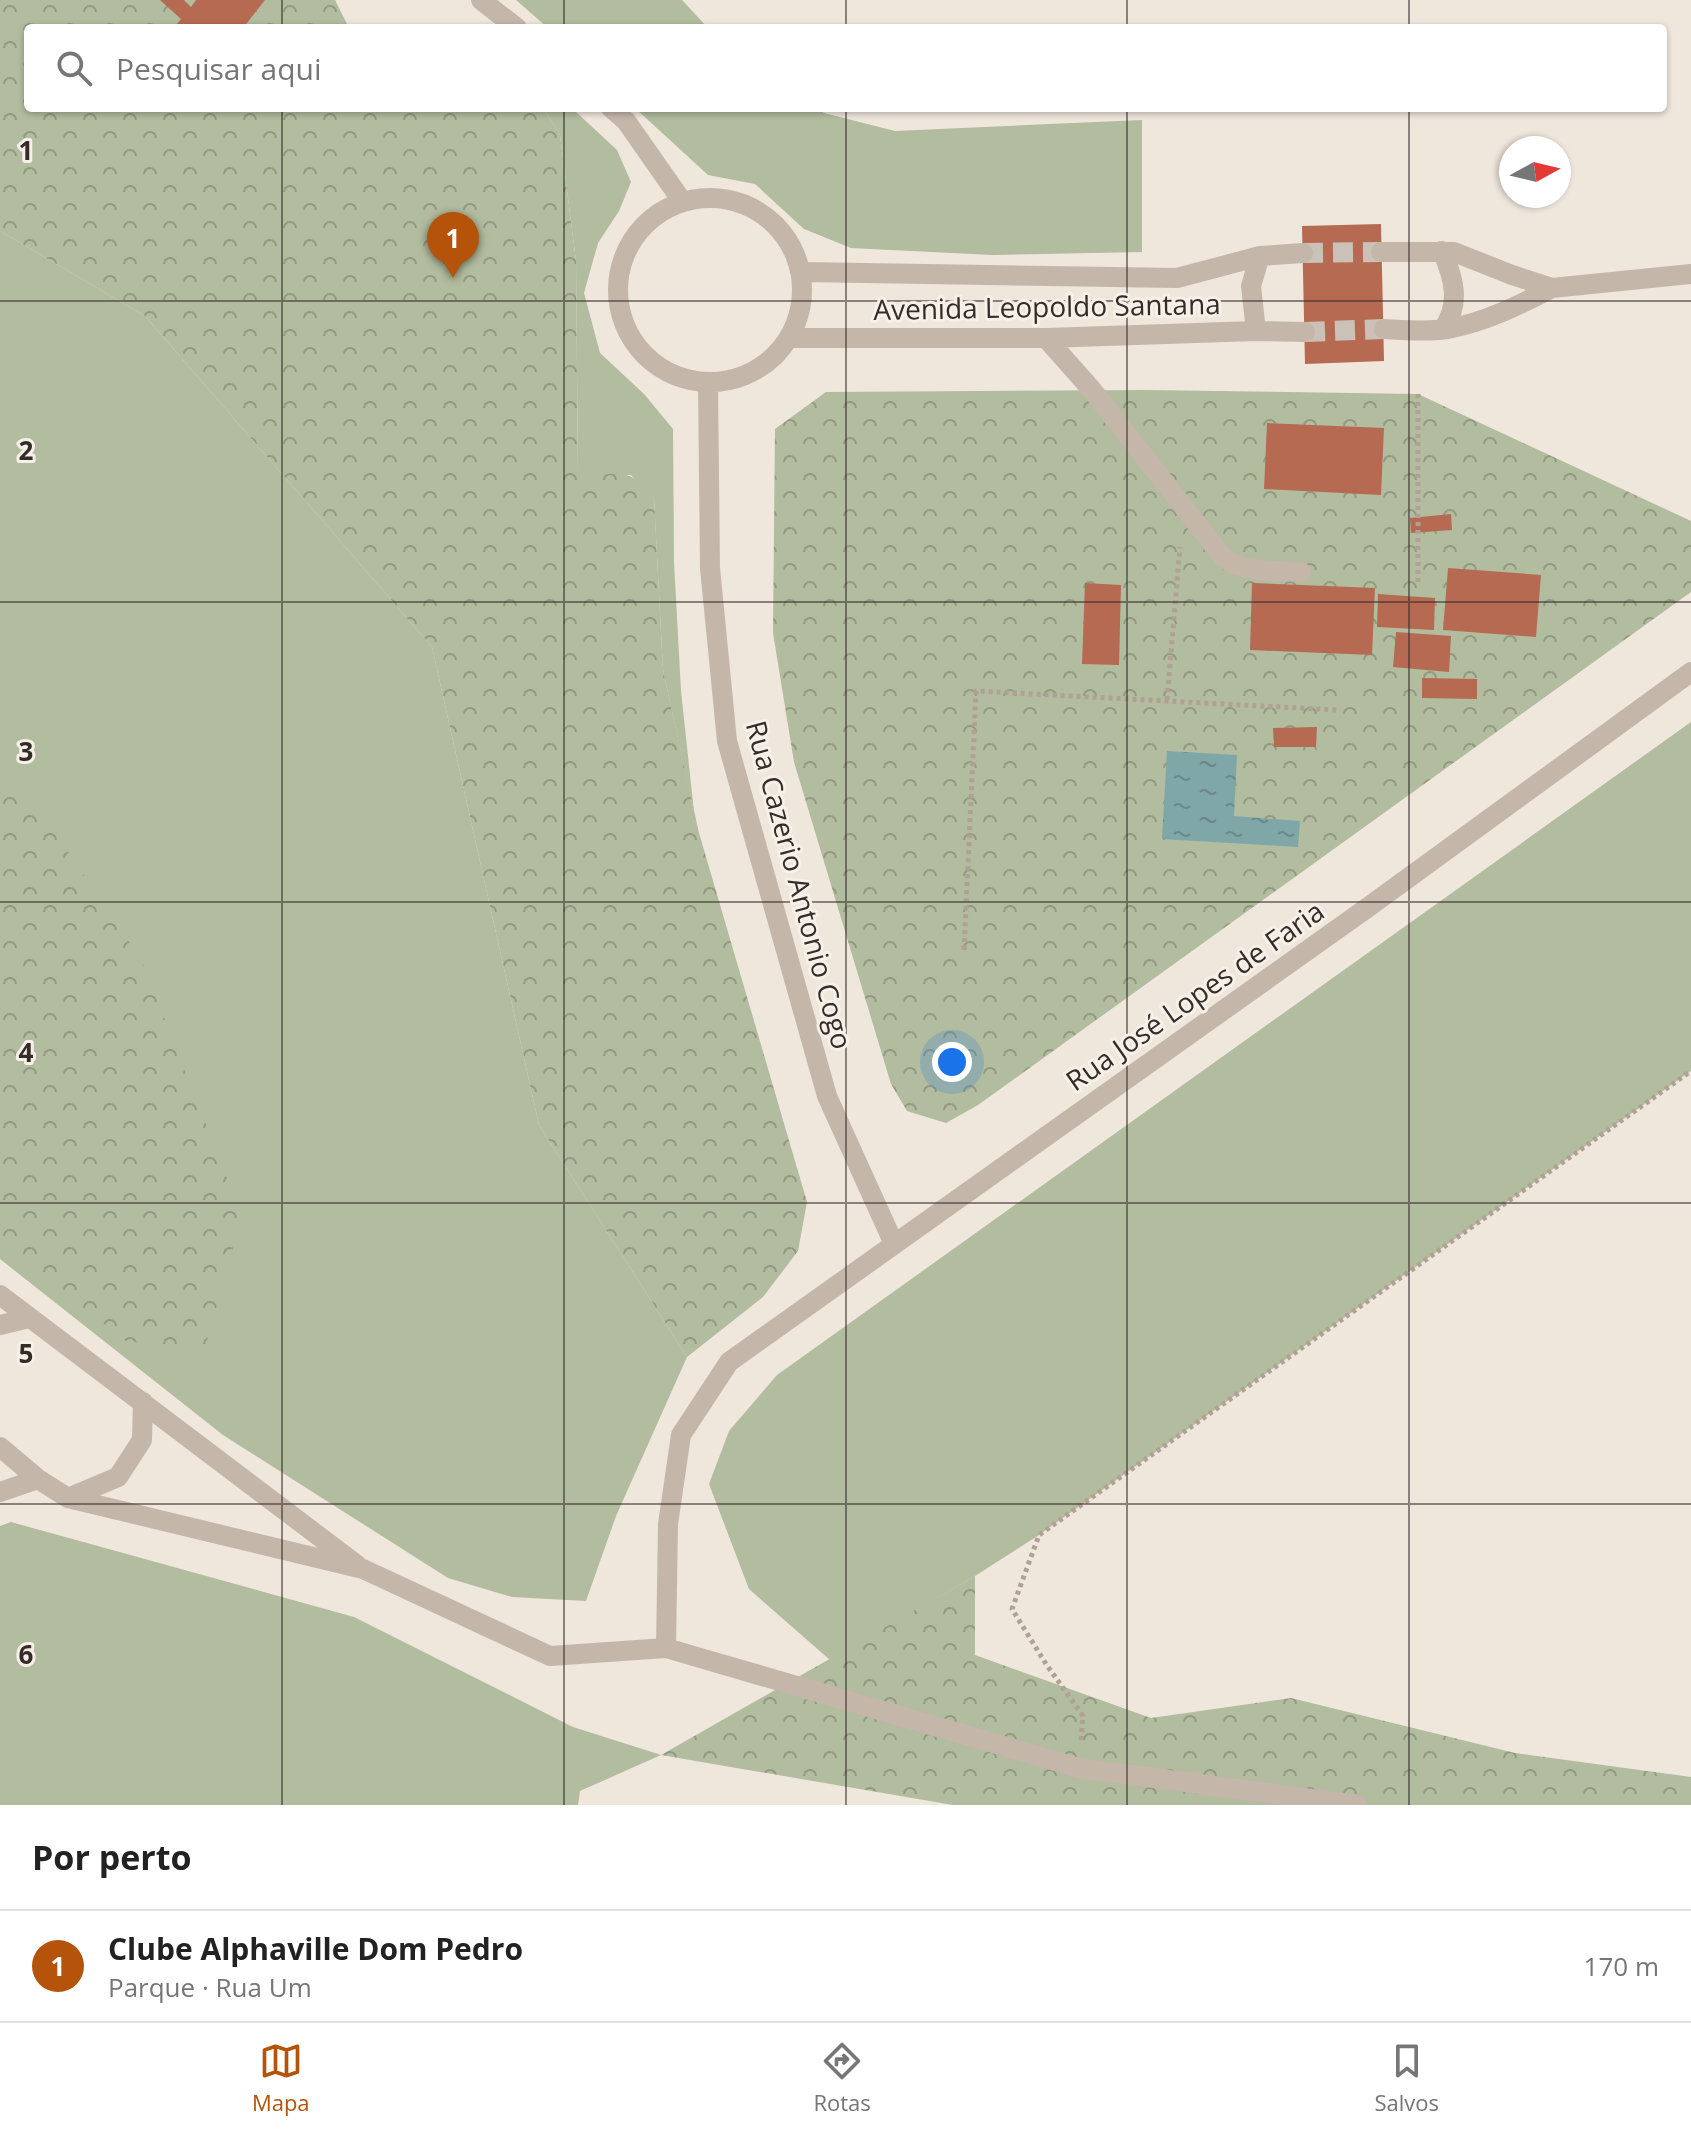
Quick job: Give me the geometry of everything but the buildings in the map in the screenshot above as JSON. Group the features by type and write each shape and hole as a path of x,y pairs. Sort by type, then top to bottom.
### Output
{"street":[{"path":"481,0 512,24"},
{"path":"616,112 626,121 682,201"},
{"path":"709,197 736,201 760,212 781,230 802,272 800,310 789,338 768,362 740,378 708,383 679,378 654,364 634,344 621,318 617,289 622,260 635,234 656,214 682,201 709,197"},
{"path":"1442,251 1455,288 1452,318 1443,329"},
{"path":"1381,252 1454,252 1552,288"},
{"name":"Avenida Leopoldo Santana","path":"802,272 1177,278 1260,256 1303,253"},
{"path":"1256,331 1251,286 1260,256"},
{"path":"1384,329 1461,326 1552,288 1691,274"},
{"path":"1521,278 1522,303"},
{"name":"Avenida Leopoldo Santana","path":"789,338 1046,338 1305,332"},
{"path":"1046,338 1092,390 1223,557 1234,566 1301,572"},
{"name":"Rua Cazerio Antonio Cogo","path":"708,383 710,568 727,741 827,1096 894,1244"},
{"name":"Rua José Lopes de Faria","path":"666,1648 668,1524 681,1435 729,1362 1354,917 1691,672"},
{"path":"0,1295 363,1569 550,1656 666,1648 1079,1768 1357,1805"},
{"path":"0,1325 29,1318"},
{"path":"68,1498 118,1477 142,1440 143,1402"},
{"path":"0,1447 38,1479 68,1498 203,1533 363,1569"},
{"path":"0,1492 38,1479"}],"path":[{"path":"1418,394 1418,583"},
{"path":"1167,701 1183,506"},
{"path":"964,950 976,691 1337,710"},
{"path":"1079,1768 1083,1716 1012,1609 1039,1535 1691,1071"}],"green space":[{"path":"0,0 335,0 347,24 24,24 24,112 546,112 560,135 576,261 578,475 629,476 646,487 654,498 663,670 699,833 807,1202 798,1251 763,1297 687,1357 539,1125 432,647 145,316 0,231"},
{"path":"516,0 682,0 704,24 543,24"},
{"path":"546,112 576,112 617,150 631,182 619,211 598,243 584,293 600,353 644,394 673,429 674,562 681,691 694,812 663,670 654,498 631,475 578,476 576,261 560,135"},
{"path":"639,112 823,112 895,131 1142,120 1142,252 992,255 851,248 804,229 755,184 708,175"},
{"path":"0,231 145,316 432,647 539,1125 687,1357 616,1516 586,1601 512,1597 448,1578 223,1435 0,1259"},
{"path":"1144,390 1418,394 1691,521 1691,592 978,1105 946,1123 907,1111 891,1084 794,762 773,633 775,429 826,392"},
{"path":"1691,722 1691,1071 1039,1535 830,1660 749,1589 709,1484 729,1431 777,1375"},
{"path":"0,767 25,789 141,959 242,1216 204,1351 126,1341 0,1243"},
{"path":"11,1522 354,1617 573,1727 661,1755 580,1791 578,1805 0,1805 0,1526"},
{"path":"975,1576 975,1655 1151,1718 1291,1698 1515,1753 1691,1777 1691,1805 953,1805 661,1755"}],"water":[{"path":"1167,751 1237,755 1234,816 1300,821 1298,847 1162,839"}],"tunnel":[{"path":"1303,253 1381,252"},
{"path":"1305,332 1384,329"}],"place":[{"name":"Clube Alphaville Dom Pedro","path":"453,278"}]}
